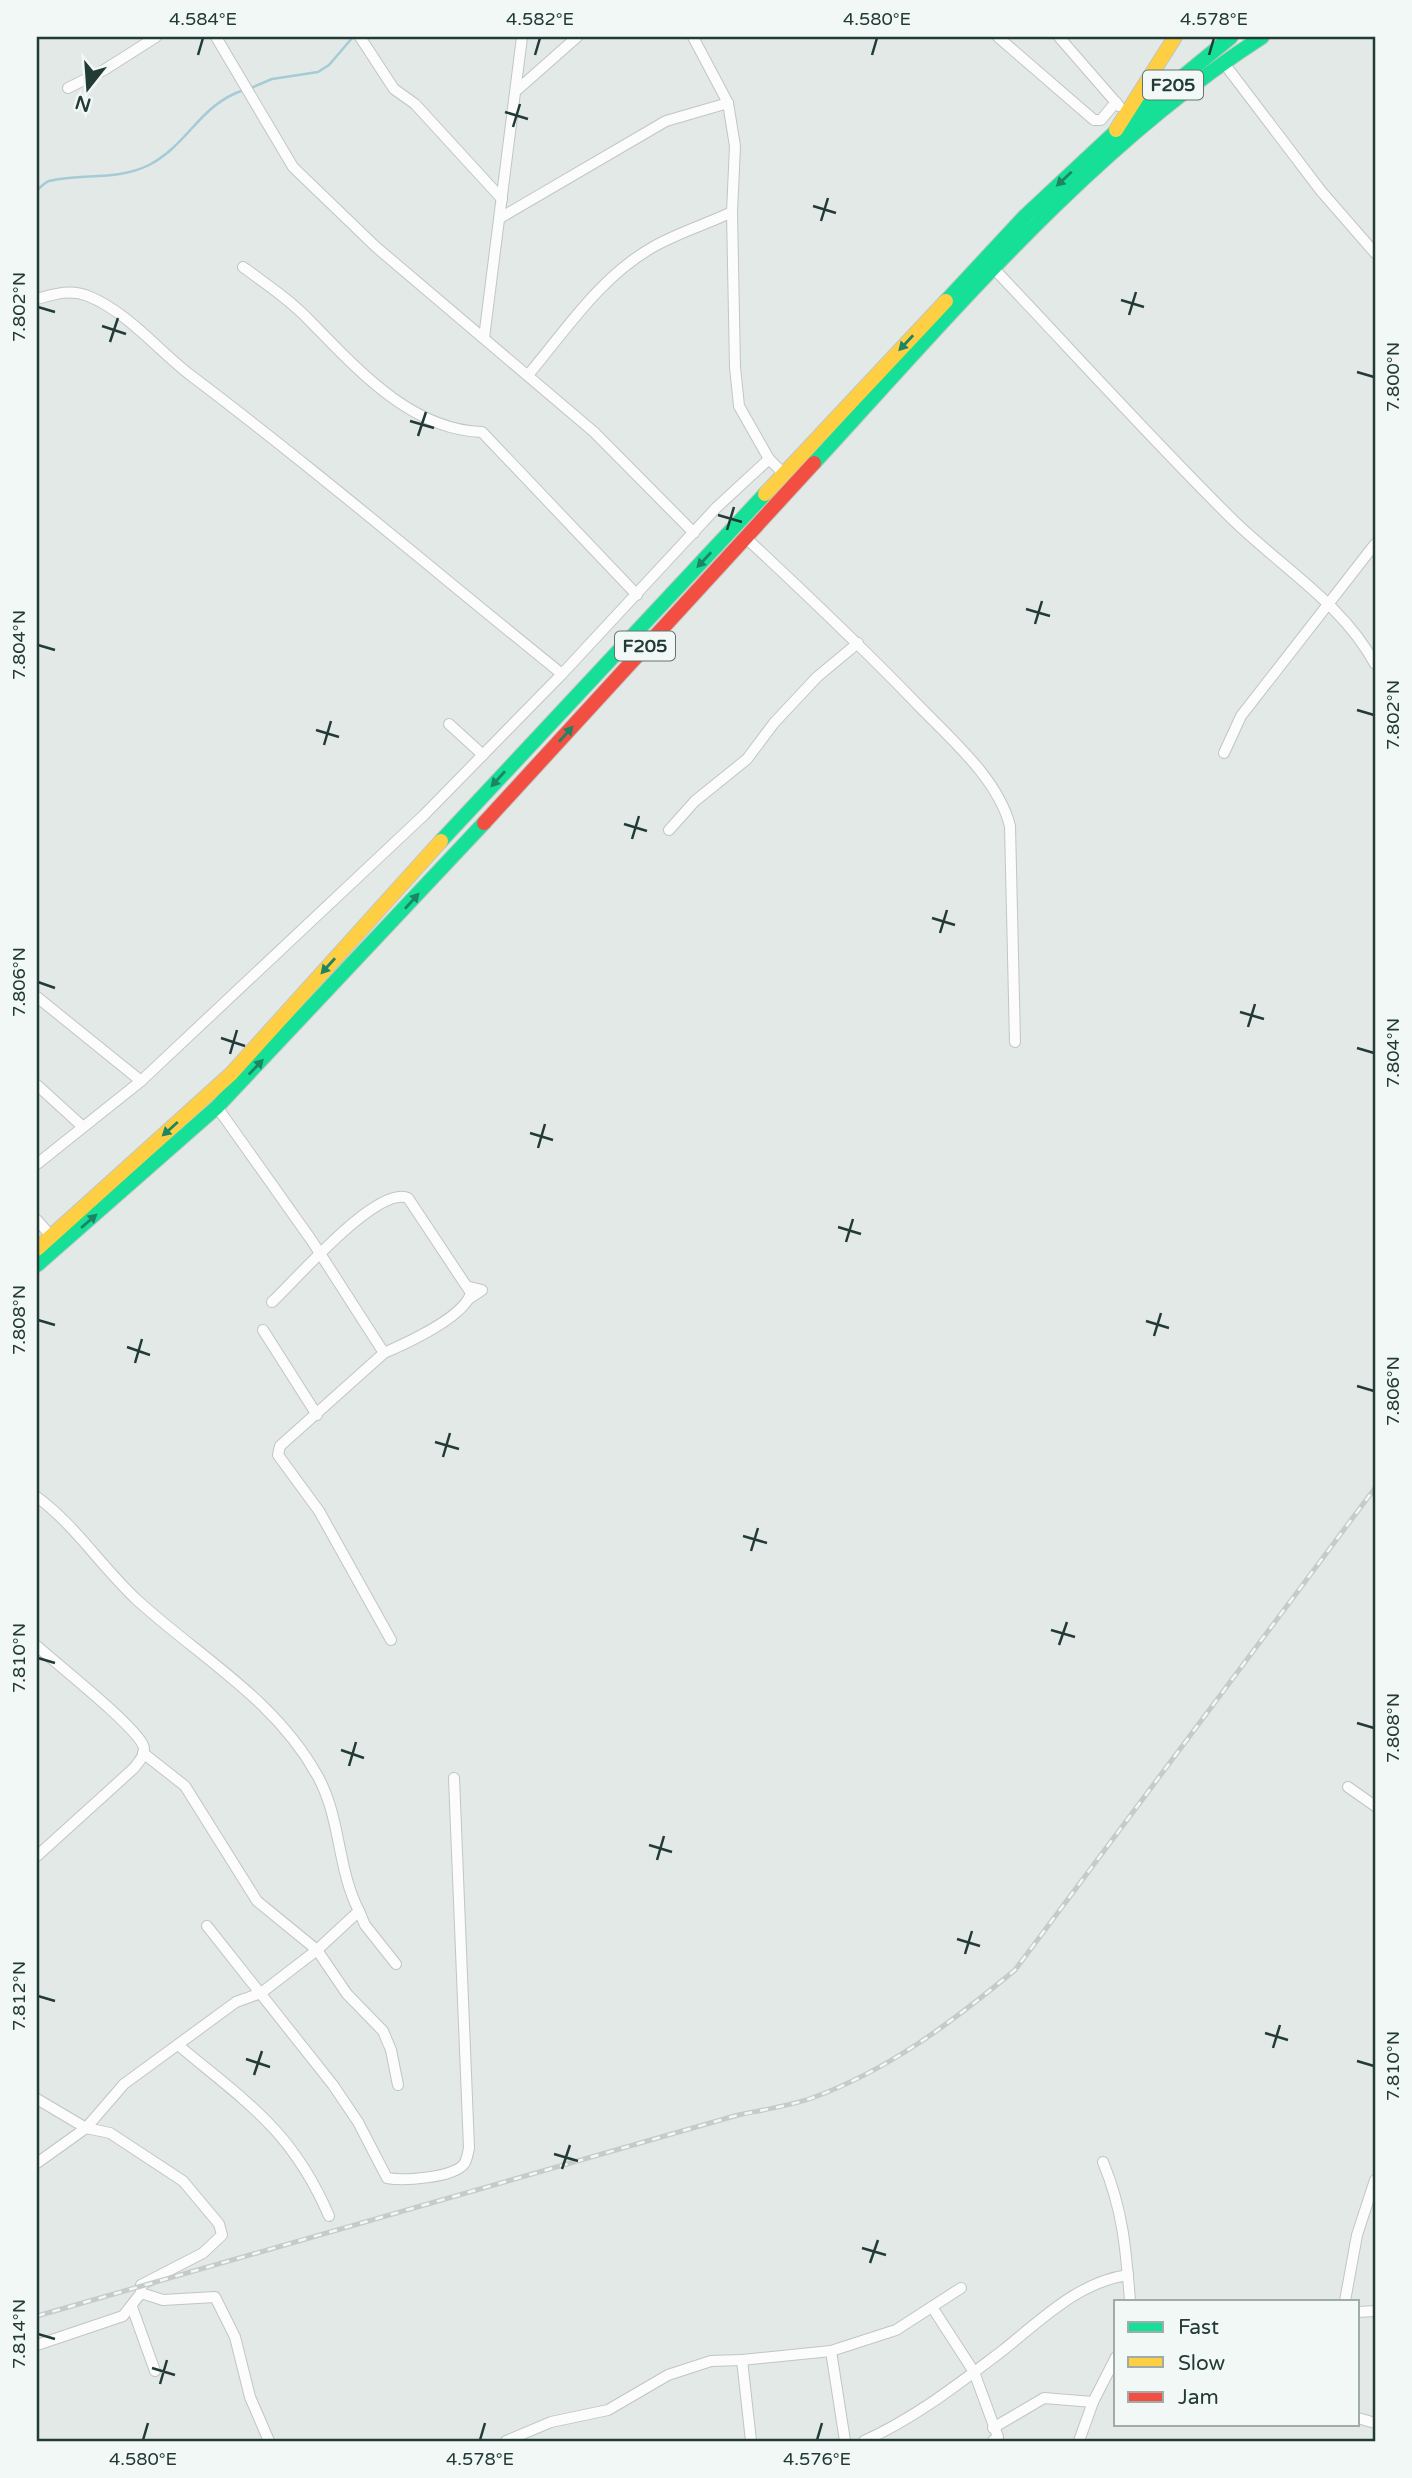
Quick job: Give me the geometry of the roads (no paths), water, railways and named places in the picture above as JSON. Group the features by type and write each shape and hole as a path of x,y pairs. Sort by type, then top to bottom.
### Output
{"main road":[{"path":"1114,133 1120,108 1174,37"},
{"name":"F205","path":"37,1249 230,1074 1025,216 1114,133 1231,37"},
{"name":"F205","path":"37,1265 217,1107 369,948 929,339 997,272 1089,173 1223,62 1262,37"},
{"path":"357,934 369,948"}],"street":[{"path":"68,89 156,37"},
{"path":"216,37 293,167 376,247 594,432 694,533"},
{"path":"360,37 394,89 415,104 502,200"},
{"path":"484,338 523,37"},
{"path":"517,90 577,37"},
{"path":"693,37 728,103 735,146 732,212 734,367 739,406 769,459 784,474"},
{"path":"998,37 1094,120 1101,120 1120,108 1059,37"},
{"path":"1223,62 1321,191 1375,253"},
{"path":"500,218 666,121 728,103"},
{"path":"528,375 592,296 632,261 654,246 732,212"},
{"path":"243,267 300,312 342,356 419,416 451,429 482,432 637,595"},
{"path":"997,272 1227,515 1292,575 1330,604 1366,647 1375,664"},
{"path":"37,299 65,291 77,292 101,302 118,314 183,369 291,451 562,674"},
{"path":"37,1164 141,1081 414,824 562,674 716,508 769,459"},
{"path":"746,537 858,643 958,746 1005,806 1010,826 1015,1042"},
{"path":"1224,753 1241,716 1375,544"},
{"path":"669,830 695,802 747,759 774,723 817,677 858,643"},
{"path":"449,724 483,755"},
{"path":"37,997 141,1081"},
{"path":"37,1085 82,1126"},
{"path":"217,1107 320,1252 384,1353"},
{"path":"272,1302 320,1252 387,1198 399,1195 408,1198 421,1214 470,1292 418,1338 384,1353 281,1446 281,1462 319,1511 391,1640"},
{"path":"37,1220 52,1237"},
{"path":"263,1331 317,1415"},
{"path":"37,1497 60,1513 136,1598 249,1691 295,1741 329,1799 343,1866 365,1925 396,1964"},
{"path":"37,1646 129,1729 143,1745 144,1753 133,1769 37,1856"},
{"path":"144,1753 185,1786 257,1901 317,1950 347,1994 383,2031 391,2050 398,2085"},
{"path":"206,1926 349,2107 387,2178 408,2180 454,2171 464,2164 470,2148 454,1778"},
{"path":"1348,1787 1375,1806"},
{"path":"37,2163 86,2128 124,2084 236,2001 261,1993 317,1950 359,1911"},
{"path":"178,2045 259,2110 283,2136 321,2198 329,2217"},
{"path":"37,2099 86,2128 110,2133 183,2181 219,2224 222,2235 204,2253 146,2281 140,2286 141,2293 132,2307 123,2316 37,2345"},
{"path":"1102,2162 1118,2200 1130,2300"},
{"path":"1345,2300 1357,2235 1375,2180"},
{"path":"864,2441 906,2421 1070,2297 1104,2278 1128,2275"},
{"path":"506,2441 551,2422 608,2410 668,2375 712,2361 831,2351 897,2330 961,2288"},
{"path":"141,2293 163,2300 191,2296 215,2297 235,2337 250,2397 269,2441"},
{"path":"132,2307 155,2371"},
{"path":"932,2307 974,2372 998,2437 993,2441"},
{"path":"831,2351 845,2441"},
{"path":"742,2360 751,2441"},
{"path":"1079,2441 1093,2402 1114,2361"},
{"path":"993,2428 1044,2398 1093,2402"}],"waterway":[{"path":"251,88 272,79 318,72 329,65 353,37"},
{"path":"37,190 49,181 125,173 149,165 175,146 216,105 244,90"}],"railway":[{"path":"37,2316 738,2115 803,2101 867,2074 919,2043 1015,1970 1375,1488"}]}
